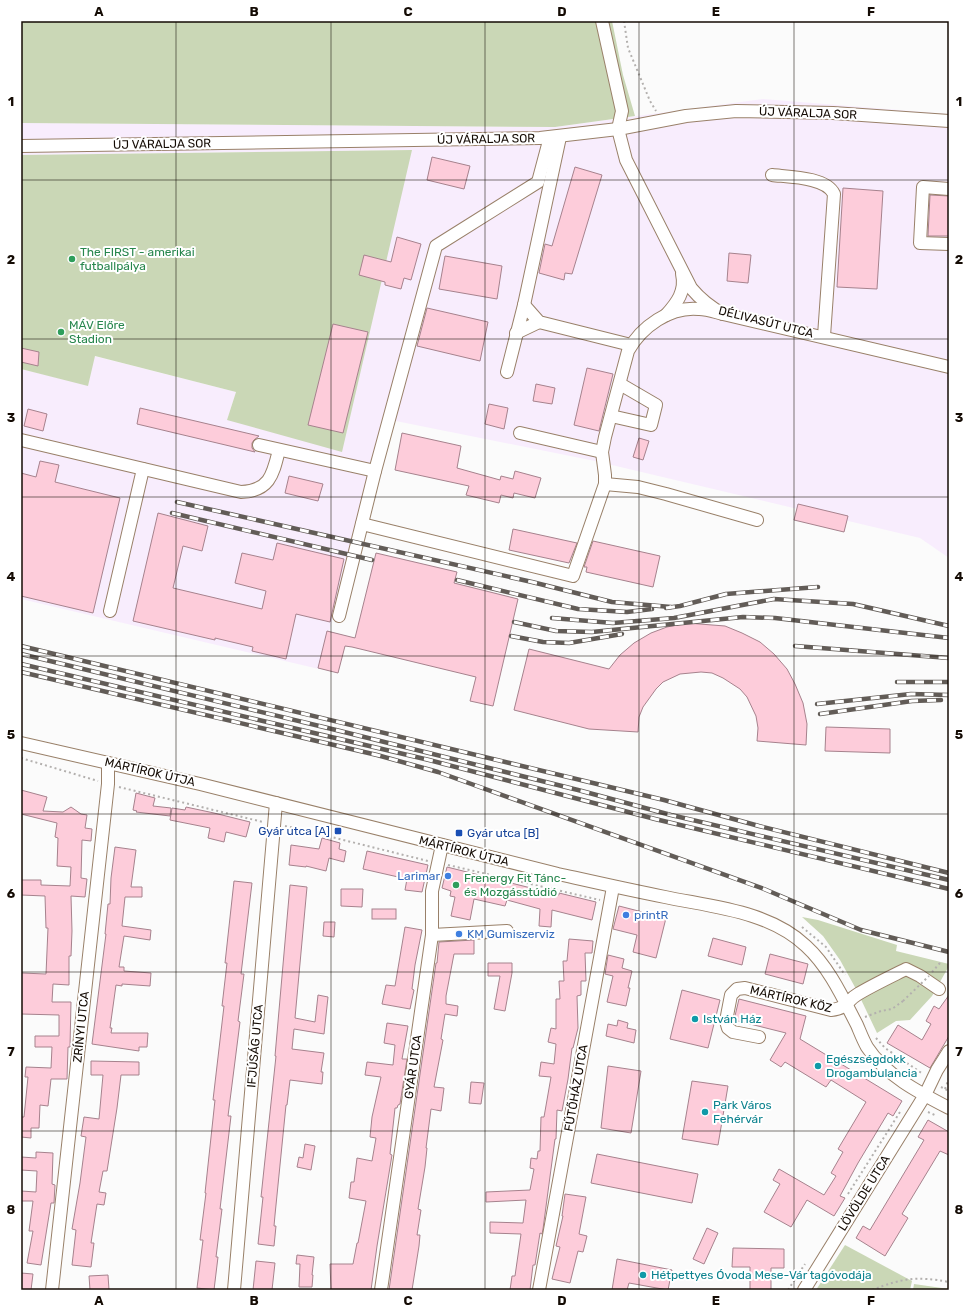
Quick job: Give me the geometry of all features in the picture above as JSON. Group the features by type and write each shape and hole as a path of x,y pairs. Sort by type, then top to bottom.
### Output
{"street":[{"path":"602,21 622,111 618,129"},
{"name":"ÚJ VÁRALJA SOR","path":"21,146 555,137 618,129 686,116 743,111 833,113 949,121"},
{"name":"DÉLIVASÚT UTCA","path":"618,129 626,160 691,288 709,306 723,314 824,336 949,367"},
{"path":"507,372 524,306 555,137"},
{"path":"339,616 375,471 436,246 538,182 555,137"},
{"path":"772,175 818,181 832,190 834,194 824,336"},
{"path":"949,189 923,187 920,243 949,244"},
{"path":"362,524 573,576 605,484 602,452 628,351 641,333 650,325 666,315 674,306 682,291 684,279 682,269"},
{"path":"524,306 539,322 631,345"},
{"path":"666,315 698,308 723,314"},
{"path":"516,333 539,322"},
{"path":"611,416 651,425 656,405 620,384"},
{"path":"520,433 602,452"},
{"path":"21,440 241,492 252,492 262,487 269,480 274,472 279,450"},
{"path":"260,445 375,471"},
{"path":"110,611 143,469"},
{"path":"605,484 638,487 757,520"},
{"name":"MÁRTÍROK ÚTJA","path":"21,743 276,803 442,845 612,892 742,913 778,926 798,939 817,957 834,982 867,1046 878,1061 925,1095 949,1108"},
{"name":"ZRÍNYI UTCA","path":"52,1290 108,784 108,763"},
{"name":"IFJÚSÁG UTCA","path":"234,1290 276,803"},
{"name":"GYÁR UTCA","path":"381,1290 432,935 432,892 442,845"},
{"name":"FŰTŐHÁZ UTCA","path":"539,1290 612,892"},
{"path":"432,935 507,931"},
{"path":"847,1005 856,996 906,969 920,976 939,989"},
{"name":"MÁRTÍROK KÖZ","path":"759,1037 733,1032 728,1028 726,1022 731,995 737,989 745,988 831,1010 839,1009 847,1005"},
{"name":"LÖVÖLDE UTCA","path":"804,1290 946,1061 949,1051"}],"path":[{"path":"624,21 628,48 650,101 662,121"},
{"path":"21,758 108,784 274,825 294,828 438,863 602,900 612,892"},
{"path":"867,1023 864,1018 881,1011 892,1009 903,1001 940,963"},
{"path":"873,1034 885,1048 924,1074"},
{"path":"945,1089 949,1078"},
{"path":"845,1200 900,1111"},
{"path":"788,1290 809,1258"},
{"path":"872,1290 903,1279 916,1278 949,1282"}],"shaded area":[{"path":"763,99 949,114 949,558 920,538 595,461 386,419 319,669 21,599 21,369 88,385 94,356 236,392 227,420 412,150 21,155 21,123 555,127"}],"green space":[{"path":"21,21 612,21 623,75 635,116 555,127 21,123"},
{"path":"412,150 342,452 227,420 236,392 95,356 88,386 21,369 21,155"},
{"path":"802,917 818,920 897,945 896,951 949,964 949,966 932,996 910,1020 896,1021 877,1033 840,960 823,936"},
{"path":"845,1245 912,1281 910,1290 816,1290"},
{"path":"914,1284 949,1289 949,1290 913,1290"}],"building":[{"path":"432,157 470,166 464,189 427,180"},
{"path":"575,167 602,175 572,274 565,273 564,280 539,273 545,244 552,246"},
{"path":"843,188 883,191 877,289 837,287"},
{"path":"930,195 949,196 949,236 928,236"},
{"path":"397,237 421,244 411,280 404,278 401,289 385,285 385,282 359,275 364,255 391,262"},
{"path":"729,253 751,255 748,283 727,281"},
{"path":"445,256 502,266 497,299 439,289"},
{"path":"427,308 488,322 480,361 417,346"},
{"path":"333,324 368,332 343,433 308,425"},
{"path":"21,348 39,352 38,366 21,362"},
{"path":"587,368 613,374 599,431 574,425"},
{"path":"536,384 555,388 552,404 533,401"},
{"path":"489,404 508,408 504,429 485,424"},
{"path":"140,408 259,436 252,443 252,448 255,452 137,424"},
{"path":"28,409 47,414 43,431 24,426"},
{"path":"402,433 461,446 457,468 500,480 501,476 513,479 515,471 541,478 535,498 514,493 513,498 501,495 499,503 466,495 469,486 395,470"},
{"path":"639,438 649,441 643,460 633,457"},
{"path":"40,461 59,465 55,482 120,498 93,613 21,596 21,473 36,477"},
{"path":"289,476 323,484 318,501 285,493"},
{"path":"798,504 848,516 844,532 794,520"},
{"path":"158,513 208,526 202,551 183,546 173,588 262,609 266,591 235,583 242,553 273,560 277,543 344,559 330,622 296,614 286,659 252,651 253,647 215,638 215,640 133,621"},
{"path":"513,529 577,543 569,563 509,550"},
{"path":"593,541 660,556 653,587 586,572 587,567 584,567"},
{"path":"376,553 457,572 454,583 518,599 493,706 470,701 476,677 352,647 345,646 338,673 318,668 327,631 355,638"},
{"path":"687,623 725,626 760,642 774,654 787,669 803,703 807,724 806,745 757,741 758,728 756,716 747,697 740,689 712,673 701,672 680,674 663,682 643,707 639,717 638,732 589,729 514,710 529,649 609,669 620,655 634,643 651,633 667,627"},
{"path":"826,727 890,729 890,753 825,751"},
{"path":"21,790 47,797 43,811 63,812 71,807 81,814 87,815 85,828 92,829 91,841 82,840 81,878 87,879 85,897 71,896 72,931 71,956 69,956 69,985 53,984 52,1002 71,1002 70,1047 68,1047 67,1079 51,1079 48,1106 40,1105 39,1128 31,1128 31,1138 21,1137 21,1117 24,1117 28,1077 25,1077 26,1067 51,1068 52,1047 35,1047 35,1036 59,1036 59,1015 21,1014 21,973 46,974 48,928 46,928 45,896 21,895 21,880 41,880 41,885 70,886 71,867 57,866 58,838 55,837 57,823 21,814"},
{"path":"136,793 155,798 153,806 171,808 170,816 136,812 137,811 133,810"},
{"path":"186,807 250,822 246,837 226,832 224,842 208,838 210,828 170,820 172,808 185,810"},
{"path":"322,838 340,843 339,849 346,851 344,862 329,858 326,871 306,866 289,865 291,845 319,849"},
{"path":"115,847 136,850 131,887 142,887 142,897 125,897 122,926 151,930 150,940 124,936 119,967 124,967 124,971 151,973 150,986 116,985 110,1028 112,1028 111,1033 148,1033 147,1047 139,1047 139,1051 92,1044 106,934 108,904 110,904 111,878"},
{"path":"367,851 428,865 422,892 405,890 407,879 363,869"},
{"path":"447,867 559,895 559,893 596,902 592,920 552,910 551,927 539,926 540,909 507,900 505,906 474,899 470,920 451,916 455,897 450,896 451,891 442,888"},
{"path":"234,881 252,883 241,974 244,974 238,1021 240,1022 228,1116 231,1116 220,1209 222,1209 216,1257 218,1257 214,1290 197,1288 203,1240 200,1240 215,1100 213,1100 224,1006 222,1006 227,963 225,963"},
{"path":"290,885 307,887 295,1018 315,1022 318,995 328,997 324,1034 294,1029 292,1049 324,1053 321,1072 323,1072 322,1084 290,1080 286,1105 275,1215 274,1226 276,1226 274,1246 258,1244 263,1197 261,1197 276,1056"},
{"path":"341,889 363,889 362,907 341,906"},
{"path":"619,906 666,918 656,958 633,952 637,935 613,929"},
{"path":"372,909 396,909 396,919 372,919"},
{"path":"324,922 335,922 334,937 323,936"},
{"path":"405,927 422,930 415,965 412,989 414,990 410,1009 382,1004 386,985 395,986"},
{"path":"713,938 746,947 742,965 708,956"},
{"path":"569,939 593,941 592,953 585,953 586,981 581,981 581,995 577,996 578,1028 572,1048 562,1111 557,1110 556,1139 543,1229 542,1234 540,1233 535,1265 533,1265 530,1290 510,1290 512,1276 515,1276 521,1234 490,1233 490,1222 523,1223 526,1200 486,1202 486,1192 530,1190 534,1169 530,1168 531,1158 537,1159 538,1151 540,1151 541,1117 544,1117 551,1077 539,1076 541,1062 554,1064 556,1044 548,1042 551,1028 556,1029 556,999 560,999 559,981 564,981 563,961 567,961"},
{"path":"474,940 474,954 454,954 446,996 446,1004 458,1006 457,1016 445,1014 441,1039 443,1040 434,1087 444,1088 441,1111 431,1109 425,1167 418,1209 421,1210 417,1235 420,1235 412,1290 389,1290 439,942"},
{"path":"770,954 808,964 803,984 765,974"},
{"path":"608,955 624,959 622,968 632,971 626,1006 607,1002 613,976 605,974"},
{"path":"488,963 512,963 512,973 505,1011 494,1009 500,976 488,976"},
{"name":"István Ház","path":"682,990 720,1000 708,1048 670,1039"},
{"path":"949,995 949,1036 930,1068 887,1043 898,1025 922,1040 931,1024 926,1021 934,1006 939,1009"},
{"path":"739,999 806,1016 800,1039 902,1101 893,1116 888,1113 858,1163 840,1196 845,1198 834,1216 807,1200 791,1227 764,1212 780,1184 773,1180 779,1169 824,1195 836,1176 831,1173 843,1152 838,1149 866,1102 831,1080 826,1087 785,1062 781,1067 770,1060 786,1033 734,1020"},
{"path":"618,1020 628,1023 627,1028 636,1030 634,1043 606,1036 608,1024 617,1026"},
{"path":"387,1023 408,1026 402,1059 407,1059 400,1104 397,1108 395,1108 390,1154 392,1155 371,1290 331,1290 330,1264 353,1264 358,1243 366,1201 349,1198 351,1182 354,1182 357,1158 372,1161 376,1138 370,1137 372,1117 381,1077 365,1075 367,1062 393,1065 395,1045 384,1043"},
{"path":"91,1061 139,1062 139,1075 121,1075 107,1171 103,1171 99,1192 106,1193 104,1205 97,1204 91,1243 94,1243 91,1267 72,1265 76,1230 72,1229 86,1137 81,1136 84,1117 99,1119 103,1075 91,1075"},
{"path":"608,1066 641,1071 631,1133 601,1128"},
{"name":"Park Város Fehérvár","path":"692,1081 728,1086 718,1145 682,1139"},
{"path":"471,1082 484,1083 481,1104 469,1103"},
{"path":"928,1120 949,1132 949,1155 940,1151 902,1214 908,1218 885,1256 856,1238 863,1226 870,1230 924,1140 918,1137"},
{"path":"305,1144 315,1146 311,1170 297,1167 299,1157 303,1158"},
{"path":"36,1152 53,1153 52,1184 55,1185 54,1203 51,1203 41,1265 27,1263 33,1231 29,1231 33,1201 21,1201 21,1191 36,1192 37,1171 21,1170 21,1157 36,1158"},
{"path":"597,1154 698,1174 692,1203 591,1183"},
{"path":"565,1194 586,1197 579,1234 587,1236 583,1252 578,1251 570,1283 552,1279 560,1247 556,1246 563,1216"},
{"path":"707,1228 718,1233 704,1264 693,1259"},
{"path":"733,1248 784,1249 784,1268 771,1268 771,1290 750,1290 750,1267 732,1267"},
{"path":"297,1255 314,1257 312,1287 299,1287 300,1264 296,1264"},
{"name":"Hétpettyes Óvoda Mese-Vár tagóvodája","path":"617,1259 672,1270 668,1290 629,1283 627,1290 612,1290"},
{"path":"256,1261 275,1263 272,1290 253,1290"},
{"path":"21,1273 33,1274 31,1290 21,1290"},
{"path":"108,1275 109,1290 90,1290 89,1276"}],"railway":[{"path":"177,502 532,582 612,602 671,607"},
{"path":"172,513 372,560"},
{"path":"457,580 578,609 627,612 652,609"},
{"path":"666,608 680,606 726,594 818,587"},
{"path":"552,618 613,623 674,618 774,599 853,604 949,626"},
{"path":"514,622 556,631 592,632 743,617 775,618 949,638"},
{"path":"511,636 543,642 569,643 622,634"},
{"path":"21,646 664,800 759,826 949,873"},
{"path":"795,646 949,658"},
{"path":"21,654 336,730 578,790 671,815 949,880"},
{"path":"21,664 429,760 655,819 949,889"},
{"path":"21,672 377,755 438,772 764,889 861,930 949,952"},
{"path":"897,682 949,682"},
{"path":"817,704 911,694 949,695"},
{"path":"820,714 912,701 941,700"}],"place":[{"name":"The FIRST - amerikai futballpálya","path":"72,259"},
{"name":"MÁV Előre Stadion","path":"61,332"},
{"name":"Gyár utca [A]","path":"338,831"},
{"name":"Gyár utca [B]","path":"459,833"},
{"name":"Larimar","path":"448,876"},
{"name":"Frenergy Fit Tánc- és Mozgásstúdió","path":"456,885"},
{"name":"printR","path":"626,915"},
{"name":"KM Gumiszerviz","path":"459,934"},
{"name":"István Ház","path":"695,1019"},
{"name":"Egészségdokk Drogambulancia","path":"818,1066"},
{"name":"Park Város Fehérvár","path":"705,1112"},
{"name":"Hétpettyes Óvoda Mese-Vár tagóvodája","path":"643,1275"}]}
